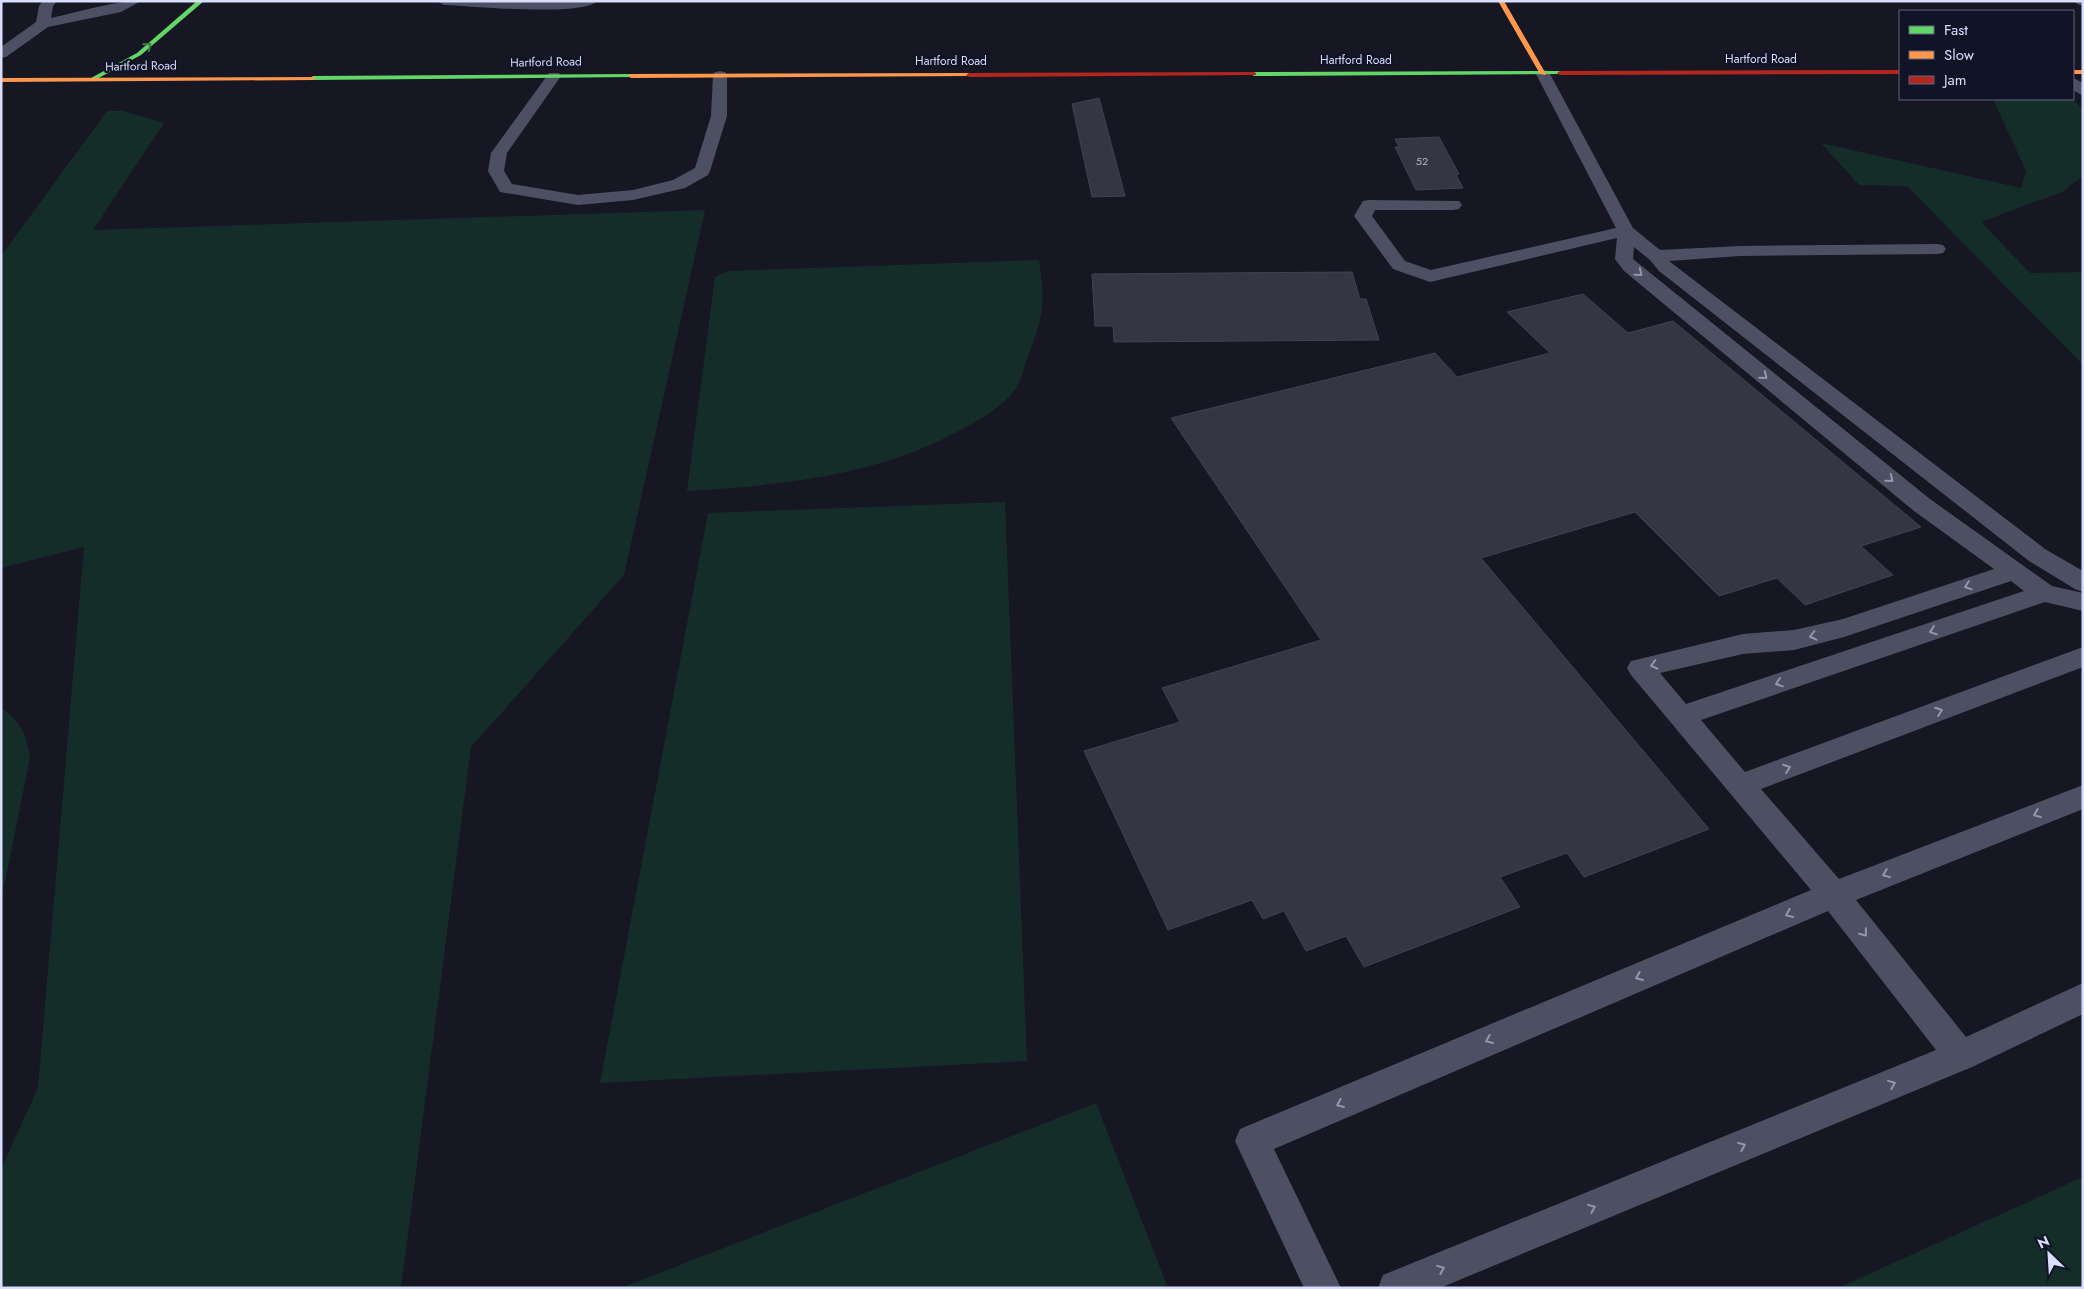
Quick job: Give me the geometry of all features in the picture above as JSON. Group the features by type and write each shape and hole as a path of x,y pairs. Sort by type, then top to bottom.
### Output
{"main road":[{"path":"92,80 139,54 201,1"},
{"path":"1501,1 1543,74"},
{"path":"92,80 114,53"},
{"name":"Hartford Road","path":"1,80 720,75 1899,72"}],"lane":[{"path":"43,24 46,6 50,1"},
{"path":"1,54 43,24 116,9 134,1"},
{"path":"444,1 563,6 578,5 590,1"},
{"path":"1543,74 1626,231 1656,256 1665,267 2037,555 2083,583"},
{"path":"554,76 499,153 496,171 506,188 578,200 633,195 679,184 702,171 720,116 720,75"},
{"path":"1453,205 1369,205 1363,216 1399,265 1430,276 1626,231"},
{"path":"1626,231 1624,259 1630,267 1922,505 2045,593 2083,602"},
{"path":"1656,256 1740,251 1936,249"},
{"path":"1961,1056 1834,895 1640,668 1743,644 1794,640 1836,630 2014,571"},
{"path":"1682,716 2045,593"},
{"path":"1741,785 2083,657"},
{"path":"1323,1288 1252,1141 1834,895 2083,796"},
{"path":"1396,1288 1961,1056 2083,998"}],"green space":[{"path":"1993,100 2073,100 2083,109 2083,176 2062,192 1981,222 2030,273 2083,272 2083,365 1907,186 1859,185 1821,143 2021,188 2026,171"},
{"path":"107,111 123,111 164,123 93,230 705,210 624,575 471,747 401,1288 1,1288 1,1169 38,1088 84,547 1,568 1,256"},
{"path":"1039,260 1042,311 1037,332 1016,388 1006,400 986,415 933,444 900,457 866,467 795,481 687,491 715,277 728,271"},
{"path":"1005,502 1027,1061 600,1083 708,513"},
{"path":"1,708 14,719 22,730 27,742 30,758 1,902"},
{"path":"1096,1103 1168,1288 621,1288"},
{"path":"2083,1177 2083,1288 1838,1288"}],"building":[{"path":"1099,98 1125,196 1092,197 1072,104"},
{"path":"1439,137 1459,174 1456,175 1463,188 1416,190 1395,147 1399,147 1395,139"},
{"path":"1352,272 1360,299 1366,299 1379,340 1114,342 1113,326 1095,326 1092,274"},
{"path":"1583,294 1628,333 1673,321 1921,527 1861,546 1893,575 1805,605 1777,578 1719,596 1635,512 1481,558 1709,829 1584,877 1567,853 1500,877 1520,907 1364,967 1346,936 1306,951 1284,911 1263,919 1252,900 1168,930 1084,751 1180,722 1162,688 1321,640 1171,418 1435,353 1457,377 1550,353 1507,312"}],"traffic: fast":[{"path":"93,79 139,54 201,1"},
{"path":"1254,74 1560,73"},
{"path":"313,78 631,76"}],"traffic: slow":[{"path":"1501,1 1543,74"},
{"path":"2074,72 2083,72"},
{"path":"631,76 969,75"},
{"path":"1,80 313,78"}],"traffic: jam":[{"path":"1560,73 1899,72"},
{"path":"969,75 1254,74"}]}
